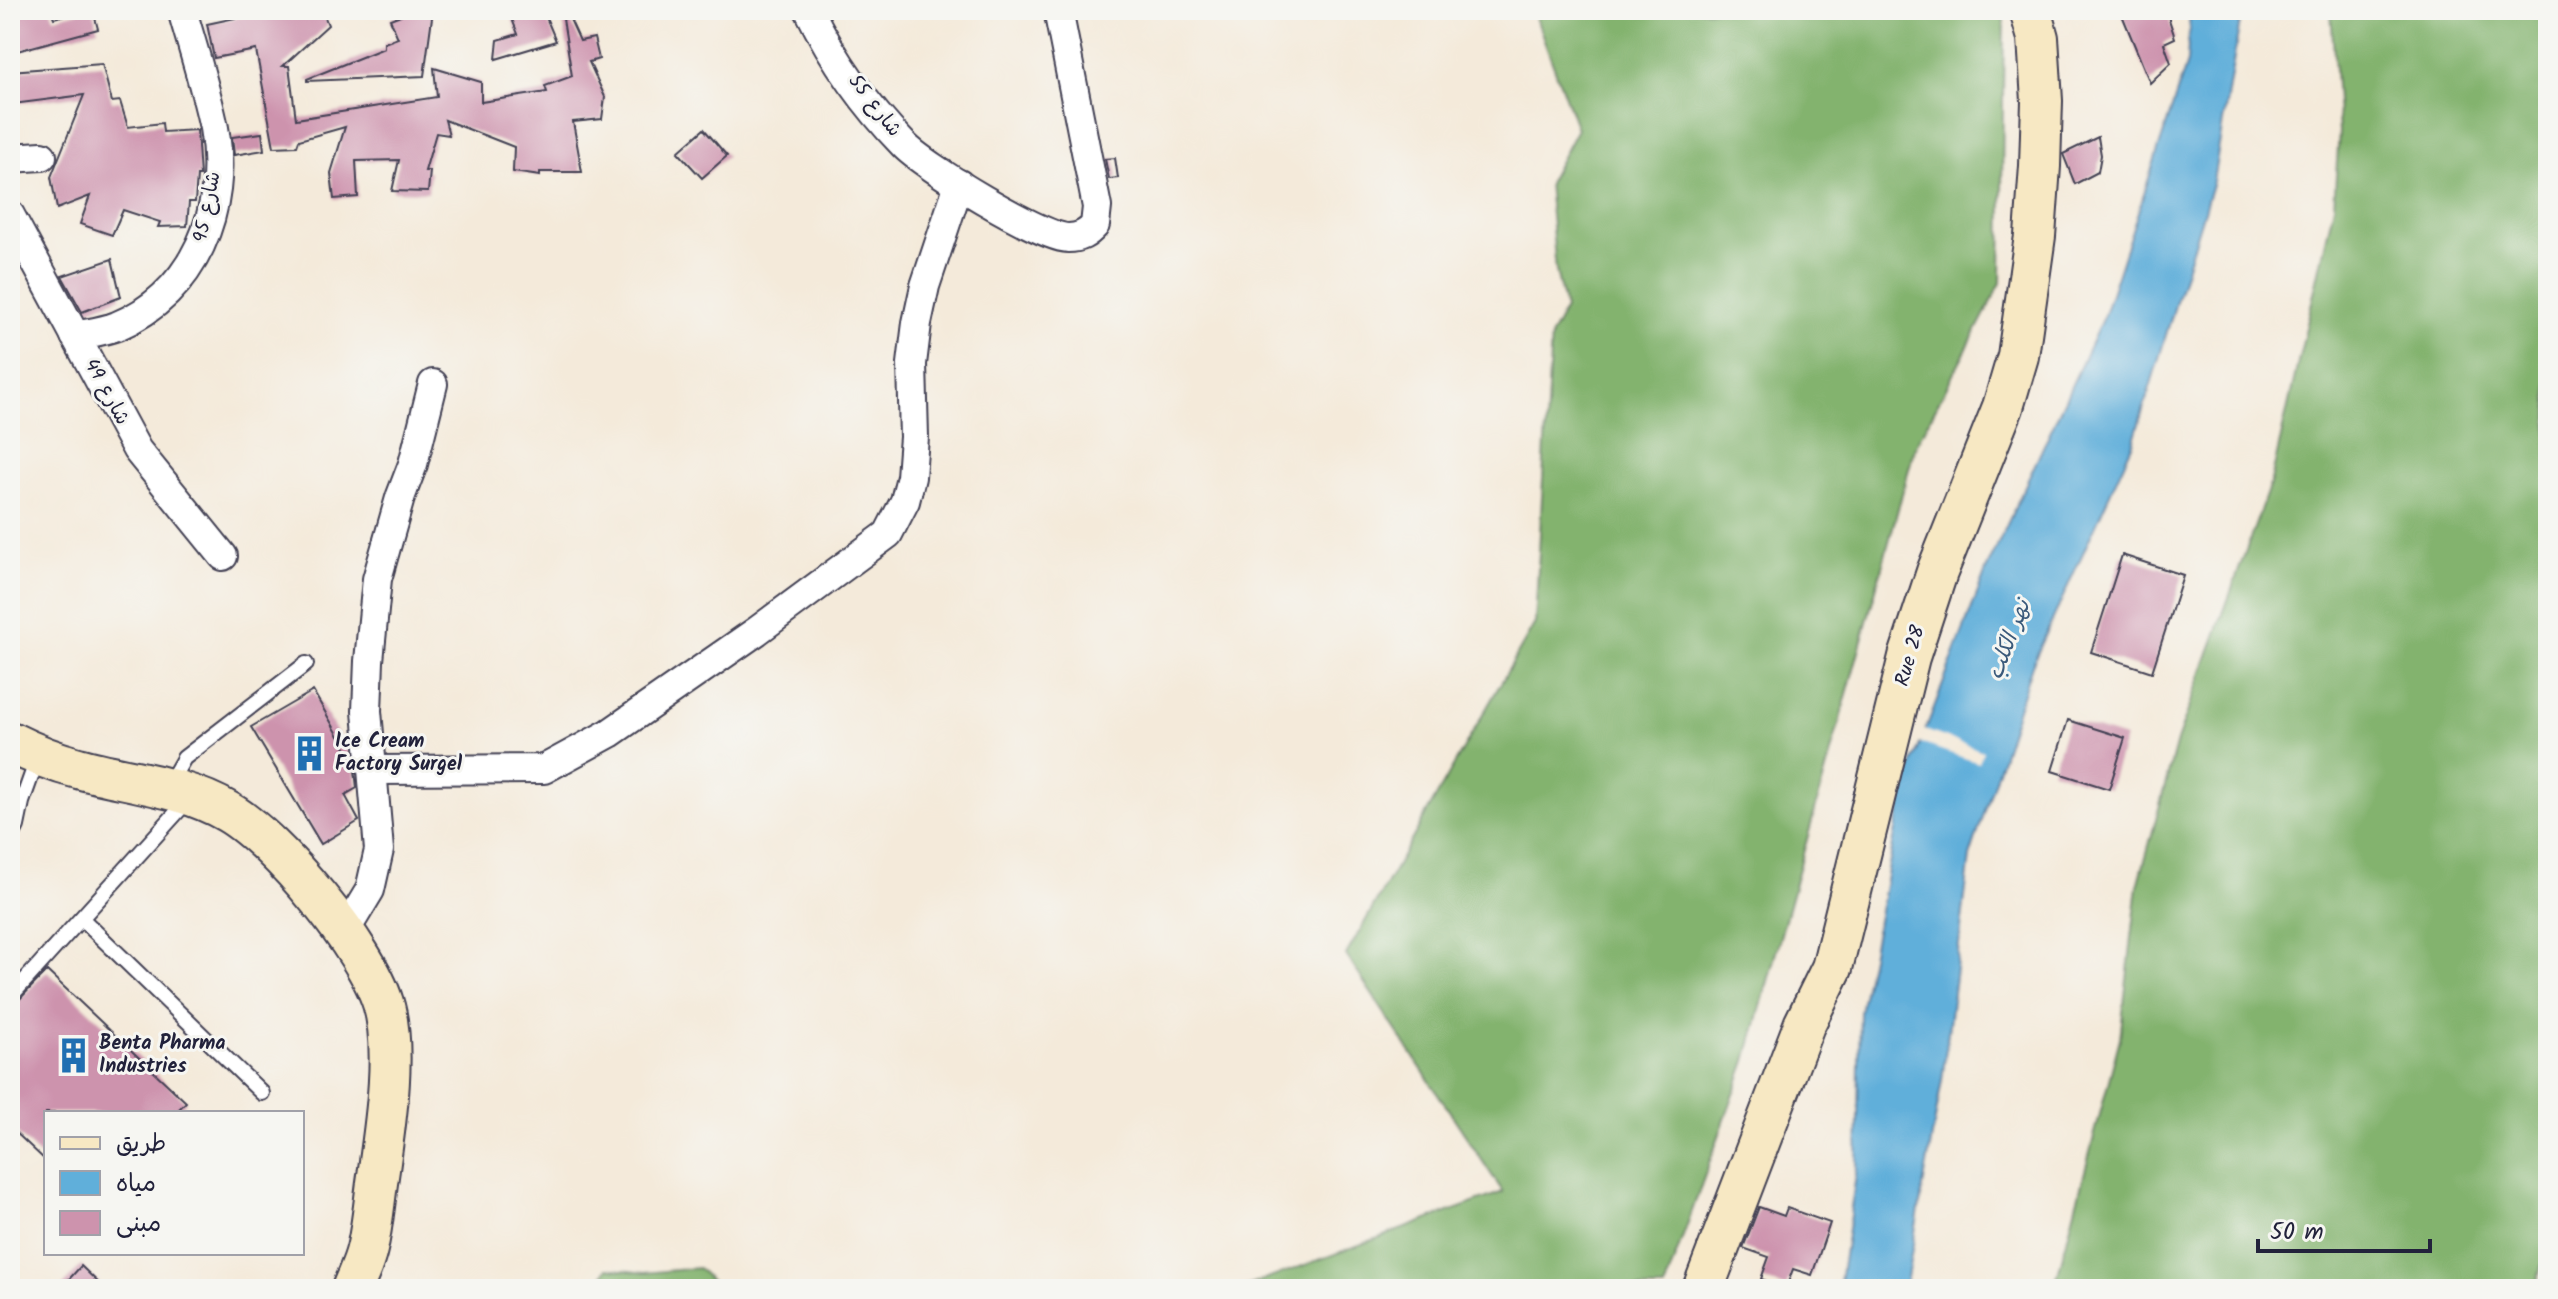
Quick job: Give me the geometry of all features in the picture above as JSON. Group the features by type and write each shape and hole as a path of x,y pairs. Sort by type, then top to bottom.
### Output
{"street":[{"name":"شارع 95","path":"75,336 116,326 162,299 189,269 206,238 218,173 214,129 182,10"},
{"name":"شارع 55","path":"809,10 867,104 907,148 959,184 1049,233 1065,238 1081,237 1095,225 1097,207 1058,10"},
{"name":"Rue 28","path":"1703,1289 1804,1025 1832,968 1909,657 1937,572 2003,407 2018,356 2035,236 2040,166 2042,101 2038,38 2030,10"},
{"path":"10,158 42,156"},
{"path":"373,770 544,769 610,733 757,631 888,534 905,501 911,477 914,437 912,364 917,323 925,286 959,184"},
{"name":"شارع 49","path":"10,215 137,450 223,556"},
{"path":"344,933 370,890 379,850 367,711 377,579 413,464 433,384"},
{"path":"24,749 78,768 179,792 228,812 270,844 344,933 370,974 383,1004 388,1035 386,1124 367,1251 352,1289"}],"lane":[{"path":"10,997 82,919 179,792 184,758 306,664"},
{"path":"10,840 17,826 22,802 24,749"},
{"path":"82,919 262,1093"}],"green space":[{"path":"1533,10 2004,10 2001,283 1915,447 1746,1061 1664,1289 1240,1289 1503,1192 1346,955 1535,623 1551,335 1565,309 1556,271 1548,183 1577,129"},
{"path":"2331,10 2548,10 2548,1242 2535,1289 2054,1289 2120,1038 2138,886 2177,741 2271,481 2334,205 2339,132"},
{"path":"607,1268 644,1273 698,1268 720,1289 595,1289"}],"water":[{"name":"نهر الكلب","path":"2190,10 2242,10 2213,181 2133,443 2032,665 1970,857 1942,1080 1905,1289 1839,1289 1857,1168 1860,1012 1905,784 1987,568 2104,315 2187,62"}],"pier":[{"path":"1922,729 1983,751 1979,763 1917,742"}],"building":[{"path":"10,10 51,10 54,18 93,10 98,29 10,53"},
{"path":"248,10 292,10 294,18 322,10 328,25 283,66 289,66 296,119 437,97 434,68 481,82 481,102 547,92 545,86 572,76 563,19 569,17 580,41 594,38 599,59 589,62 605,97 602,119 573,122 582,172 540,172 540,176 513,172 514,147 445,120 449,135 436,133 425,171 430,171 428,192 392,191 399,160 356,161 358,197 334,199 331,173 345,127 299,140 297,146 274,147 256,50 214,58 207,24 249,15"},
{"path":"414,10 433,10 424,76 307,81 384,48 384,43 398,38 390,19"},
{"path":"521,10 543,10 556,41 496,59 498,40 518,34 510,14"},
{"path":"2120,10 2166,10 2175,38 2164,43 2171,63 2150,83"},
{"path":"102,64 112,102 120,101 128,127 162,123 163,132 197,130 200,176 197,176 195,202 189,202 187,226 158,227 160,222 123,210 112,235 80,224 90,196 57,209 51,177 84,95 13,104 10,71"},
{"path":"704,129 727,156 702,178 678,152"},
{"path":"262,133 264,150 234,155 232,137"},
{"path":"2098,137 2101,155 2098,172 2075,184 2063,154"},
{"path":"1115,158 1118,178 1109,179 1105,159"},
{"path":"112,259 121,297 82,312 62,276"},
{"path":"2122,555 2183,575 2152,672 2091,652"},
{"name":"Ice Cream Factory Surgel","path":"313,691 354,762 357,788 345,795 359,821 321,844 251,727"},
{"path":"2068,720 2125,738 2109,789 2052,771"},
{"name":"Benta Pharma Industries","path":"47,971 186,1102 177,1111 44,1111 44,1159 10,1127 10,1009"},
{"path":"1759,1207 1784,1216 1787,1208 1830,1223 1812,1275 1793,1269 1786,1288 1761,1279 1769,1257 1743,1248"},
{"path":"81,1266 105,1289 60,1289"}],"place":[{"name":"Ice Cream Factory Surgel","path":"309,754"},
{"name":"Benta Pharma Industries","path":"73,1056"}]}
